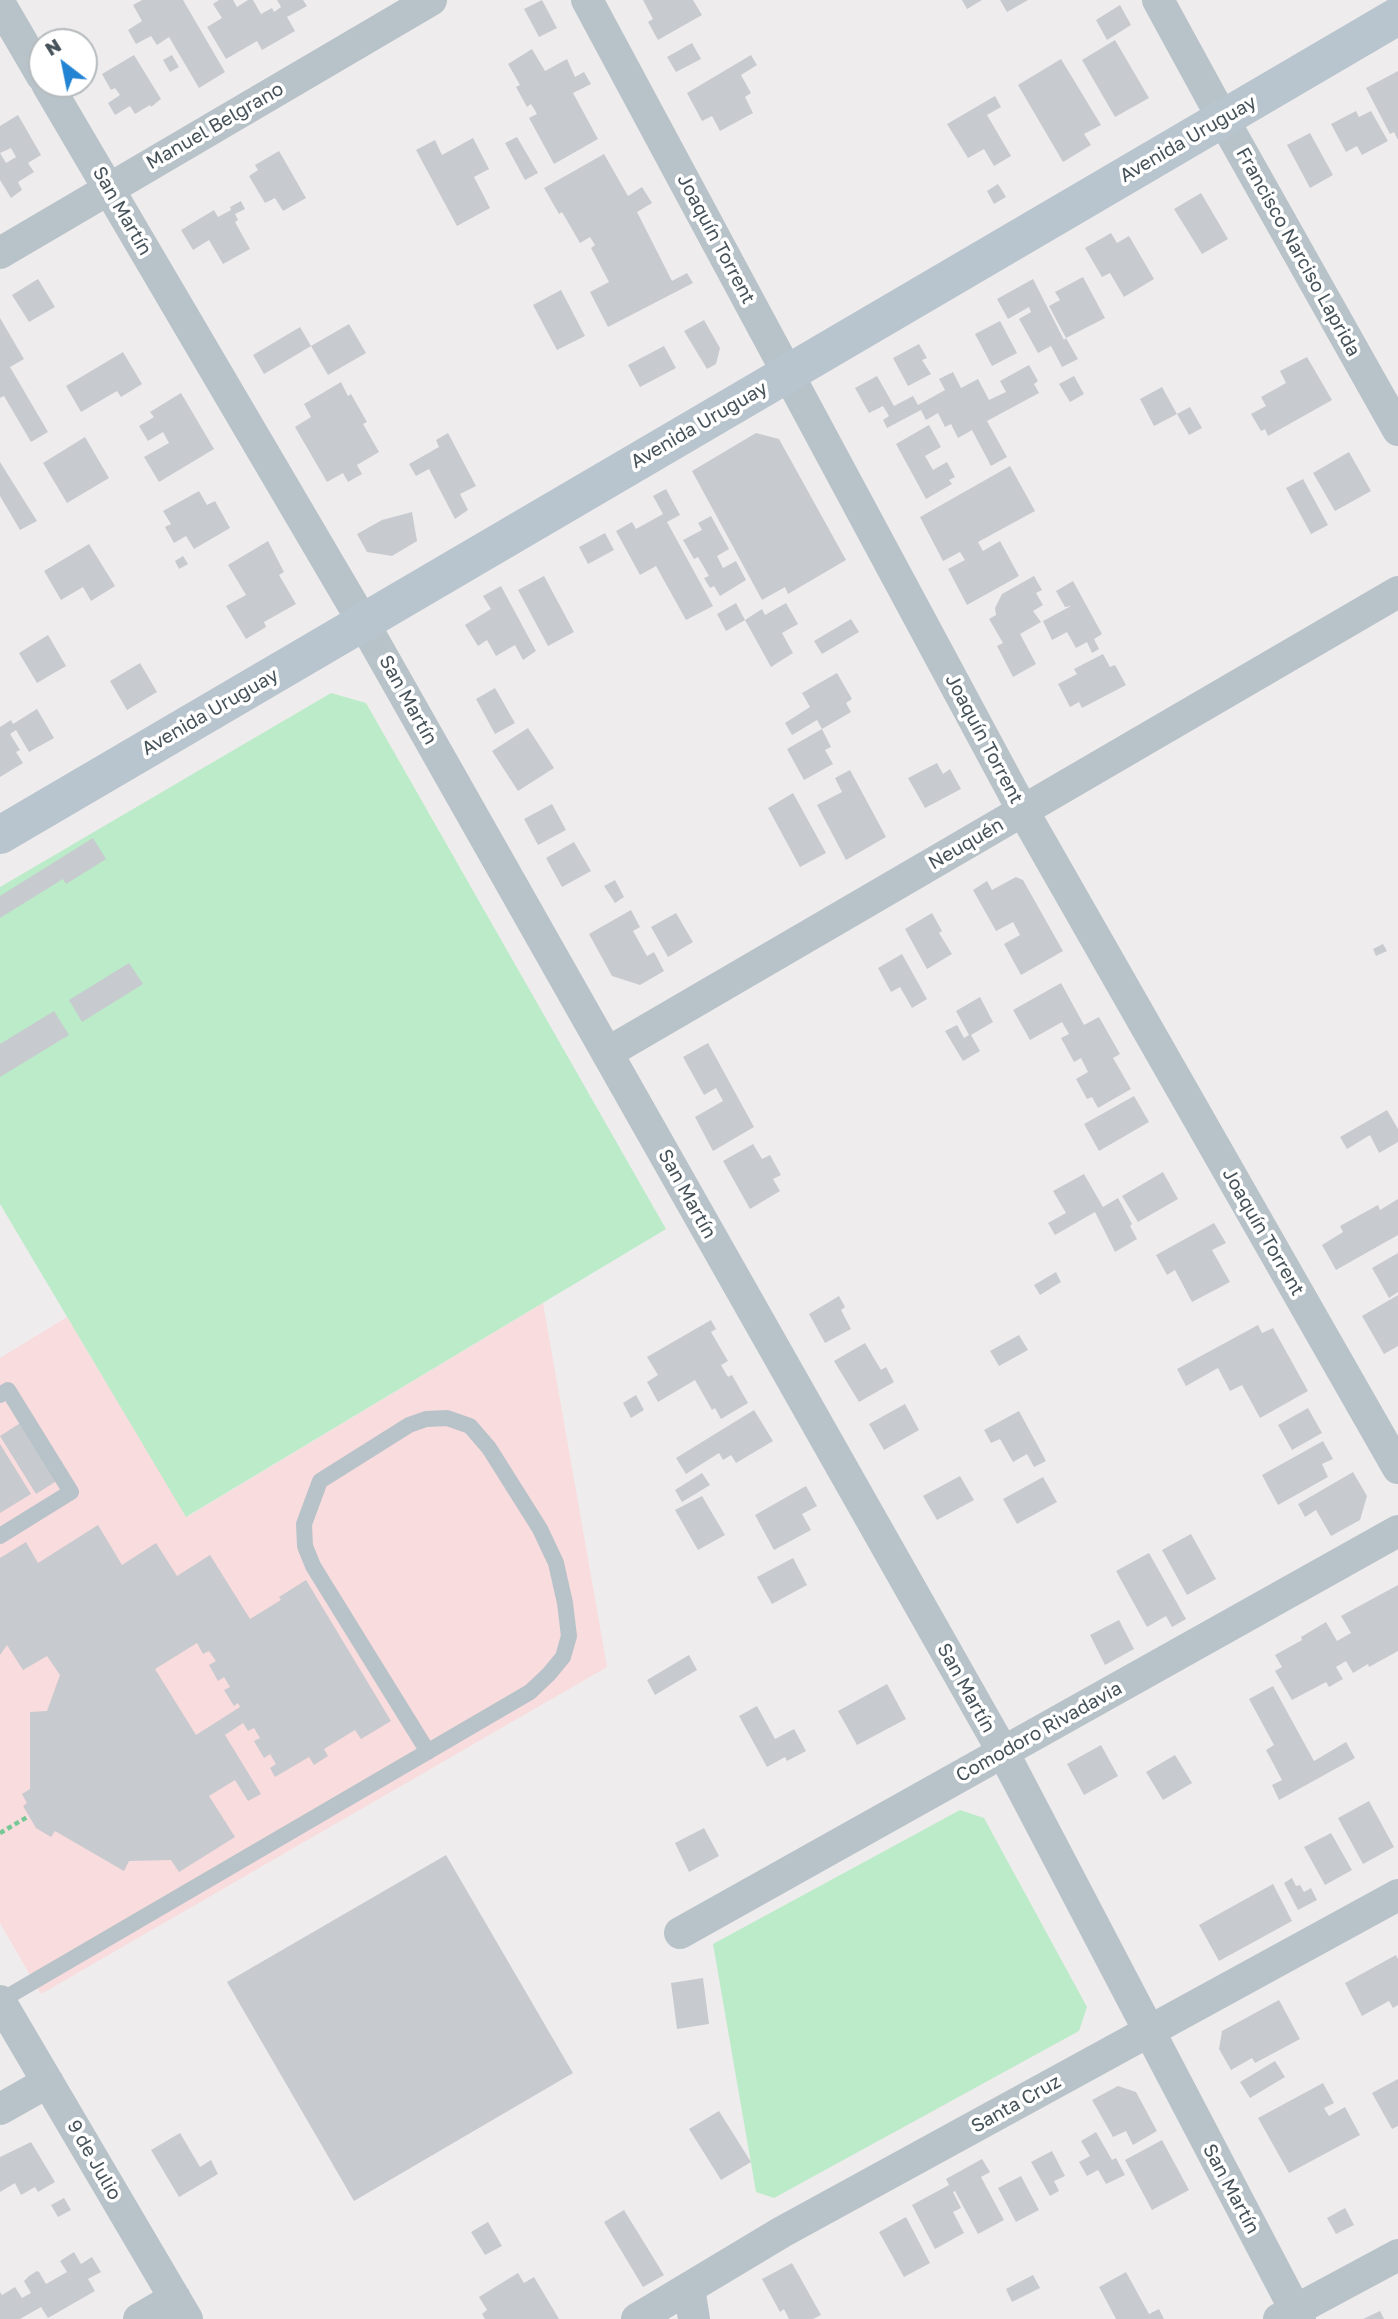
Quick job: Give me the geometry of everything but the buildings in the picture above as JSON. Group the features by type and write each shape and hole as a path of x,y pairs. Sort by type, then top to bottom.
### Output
{"main road":[{"name":"Avenida Uruguay","path":"0,835 1398,16"}],"street":[{"name":"Manuel Belgrano","path":"0,253 431,0"},
{"name":"Joaquín Torrent","path":"587,0 1023,811 1398,1468"},
{"name":"Francisco Narciso Laprida","path":"1158,0 1398,430"},
{"path":"0,4 28,52"},
{"name":"San Martín","path":"55,98 363,622 1003,1752 1149,2031 1291,2316"},
{"name":"Neuquén","path":"607,1053 1398,592"},
{"name":"Comodoro Rivadavia","path":"680,1933 1398,1531"},
{"name":"Santa Cruz","path":"637,2319 782,2232 1398,1895"},
{"name":"9 de Julio","path":"0,2001 181,2309"},
{"path":"0,2109 48,2082"},
{"path":"1291,2316 1398,2255"},
{"path":"690,2288 694,2319"},
{"path":"139,2319 181,2309"}],"lane":[{"path":"0,1395 8,1390 72,1492 0,1536"},
{"path":"0,2001 428,1752 530,1692 550,1674 563,1657 569,1636 556,1563 540,1528 489,1448 470,1426 447,1418 426,1419 409,1425 320,1481 304,1524 306,1546 313,1566 428,1752"}],"path":[{"path":"0,1833 29,1816"}],"shaded area":[{"path":"543,1303 607,1667 41,1994 0,1923 0,1358 67,1317 187,1517"}],"green space":[{"path":"331,693 366,703 666,1229 186,1517 0,1204 0,887"},
{"path":"960,1810 984,1818 1087,2007 1079,2031 774,2198 756,2192 713,1944"}]}
